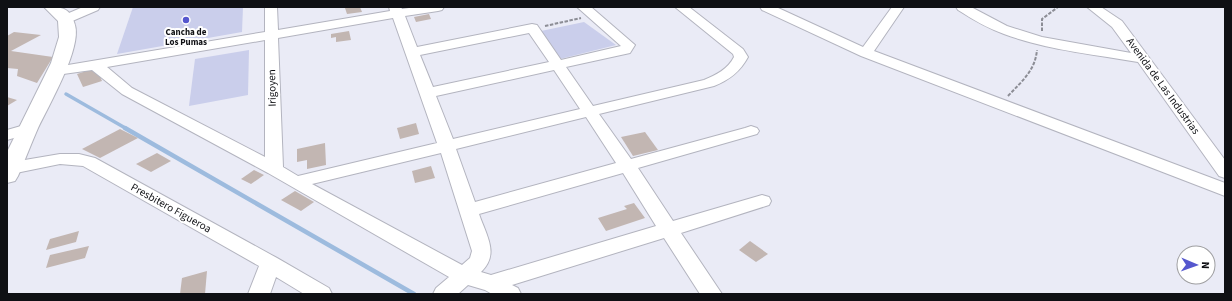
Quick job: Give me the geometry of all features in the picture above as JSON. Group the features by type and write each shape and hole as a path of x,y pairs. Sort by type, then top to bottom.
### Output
{"main road":[{"path":"9,172 56,71 65,47 69,30 66,19 60,12 52,7"}],"street":[{"path":"66,19 94,7"},
{"name":"Irigoyen","path":"271,7 274,169"},
{"path":"56,71 271,36 396,11 438,7"},
{"path":"295,182 709,83 722,78 739,62 741,58 738,52 681,7"},
{"path":"866,53 896,7"},
{"path":"962,7 1008,31 1037,40 1144,59"},
{"name":"Avenida de Las Industrias","path":"1093,7 1117,24 1225,172"},
{"path":"772,9 822,34 866,53 1225,190"},
{"path":"396,11 447,146 482,251 480,262 444,294"},
{"path":"427,93 625,50 628,45 588,12"},
{"path":"412,52 532,28 627,166 711,294"},
{"path":"95,65 127,91 274,169 464,276 491,283 510,294"},
{"path":"7,135 28,129"},
{"path":"469,210 751,131"},
{"name":"Presbitero Figueroa","path":"9,172 66,159 79,159 89,162 270,263 321,294"},
{"path":"491,283 668,228 762,201"},
{"path":"259,294 270,263"}],"path":[{"path":"1001,104 1014,88 1029,75 1037,61 1037,40 1042,34 1042,19 1058,7"},
{"path":"532,28 588,12"}],"shaded area":[{"name":"Cancha de Los Pumas","path":"133,7 243,7 242,32 117,54"},
{"path":"584,22 616,45 560,59 541,31"},
{"path":"249,50 248,95 189,106 195,59"}],"building":[{"path":"360,7 362,12 347,14 345,8"},
{"path":"429,14 431,19 416,22 414,17"},
{"path":"349,31 351,40 336,42 336,37 331,38 331,34"},
{"path":"14,32 41,35 11,51 53,57 37,83 17,76 18,69 7,68 7,36"},
{"path":"96,68 102,81 83,87 77,74"},
{"path":"7,97 17,100 7,106"},
{"path":"416,123 419,134 400,139 397,128"},
{"path":"120,129 138,138 100,158 82,149"},
{"path":"645,132 658,150 633,156 621,137"},
{"path":"325,143 326,165 307,169 307,160 297,162 297,149"},
{"path":"157,153 171,161 151,172 136,164"},
{"path":"431,166 435,178 415,183 412,171"},
{"path":"254,170 264,175 251,184 241,179"},
{"path":"295,191 314,202 301,211 281,200"},
{"path":"634,203 645,218 606,231 598,218 627,209 624,206"},
{"path":"79,231 76,242 46,250 50,239"},
{"path":"750,241 768,254 756,262 739,250"},
{"path":"89,246 85,258 46,268 50,255"},
{"path":"207,271 205,294 180,294 182,278"}],"waterway":[{"path":"66,94 127,129"},
{"path":"125,128 414,294"}],"place":[{"name":"Cancha de Los Pumas","path":"186,20"}]}
